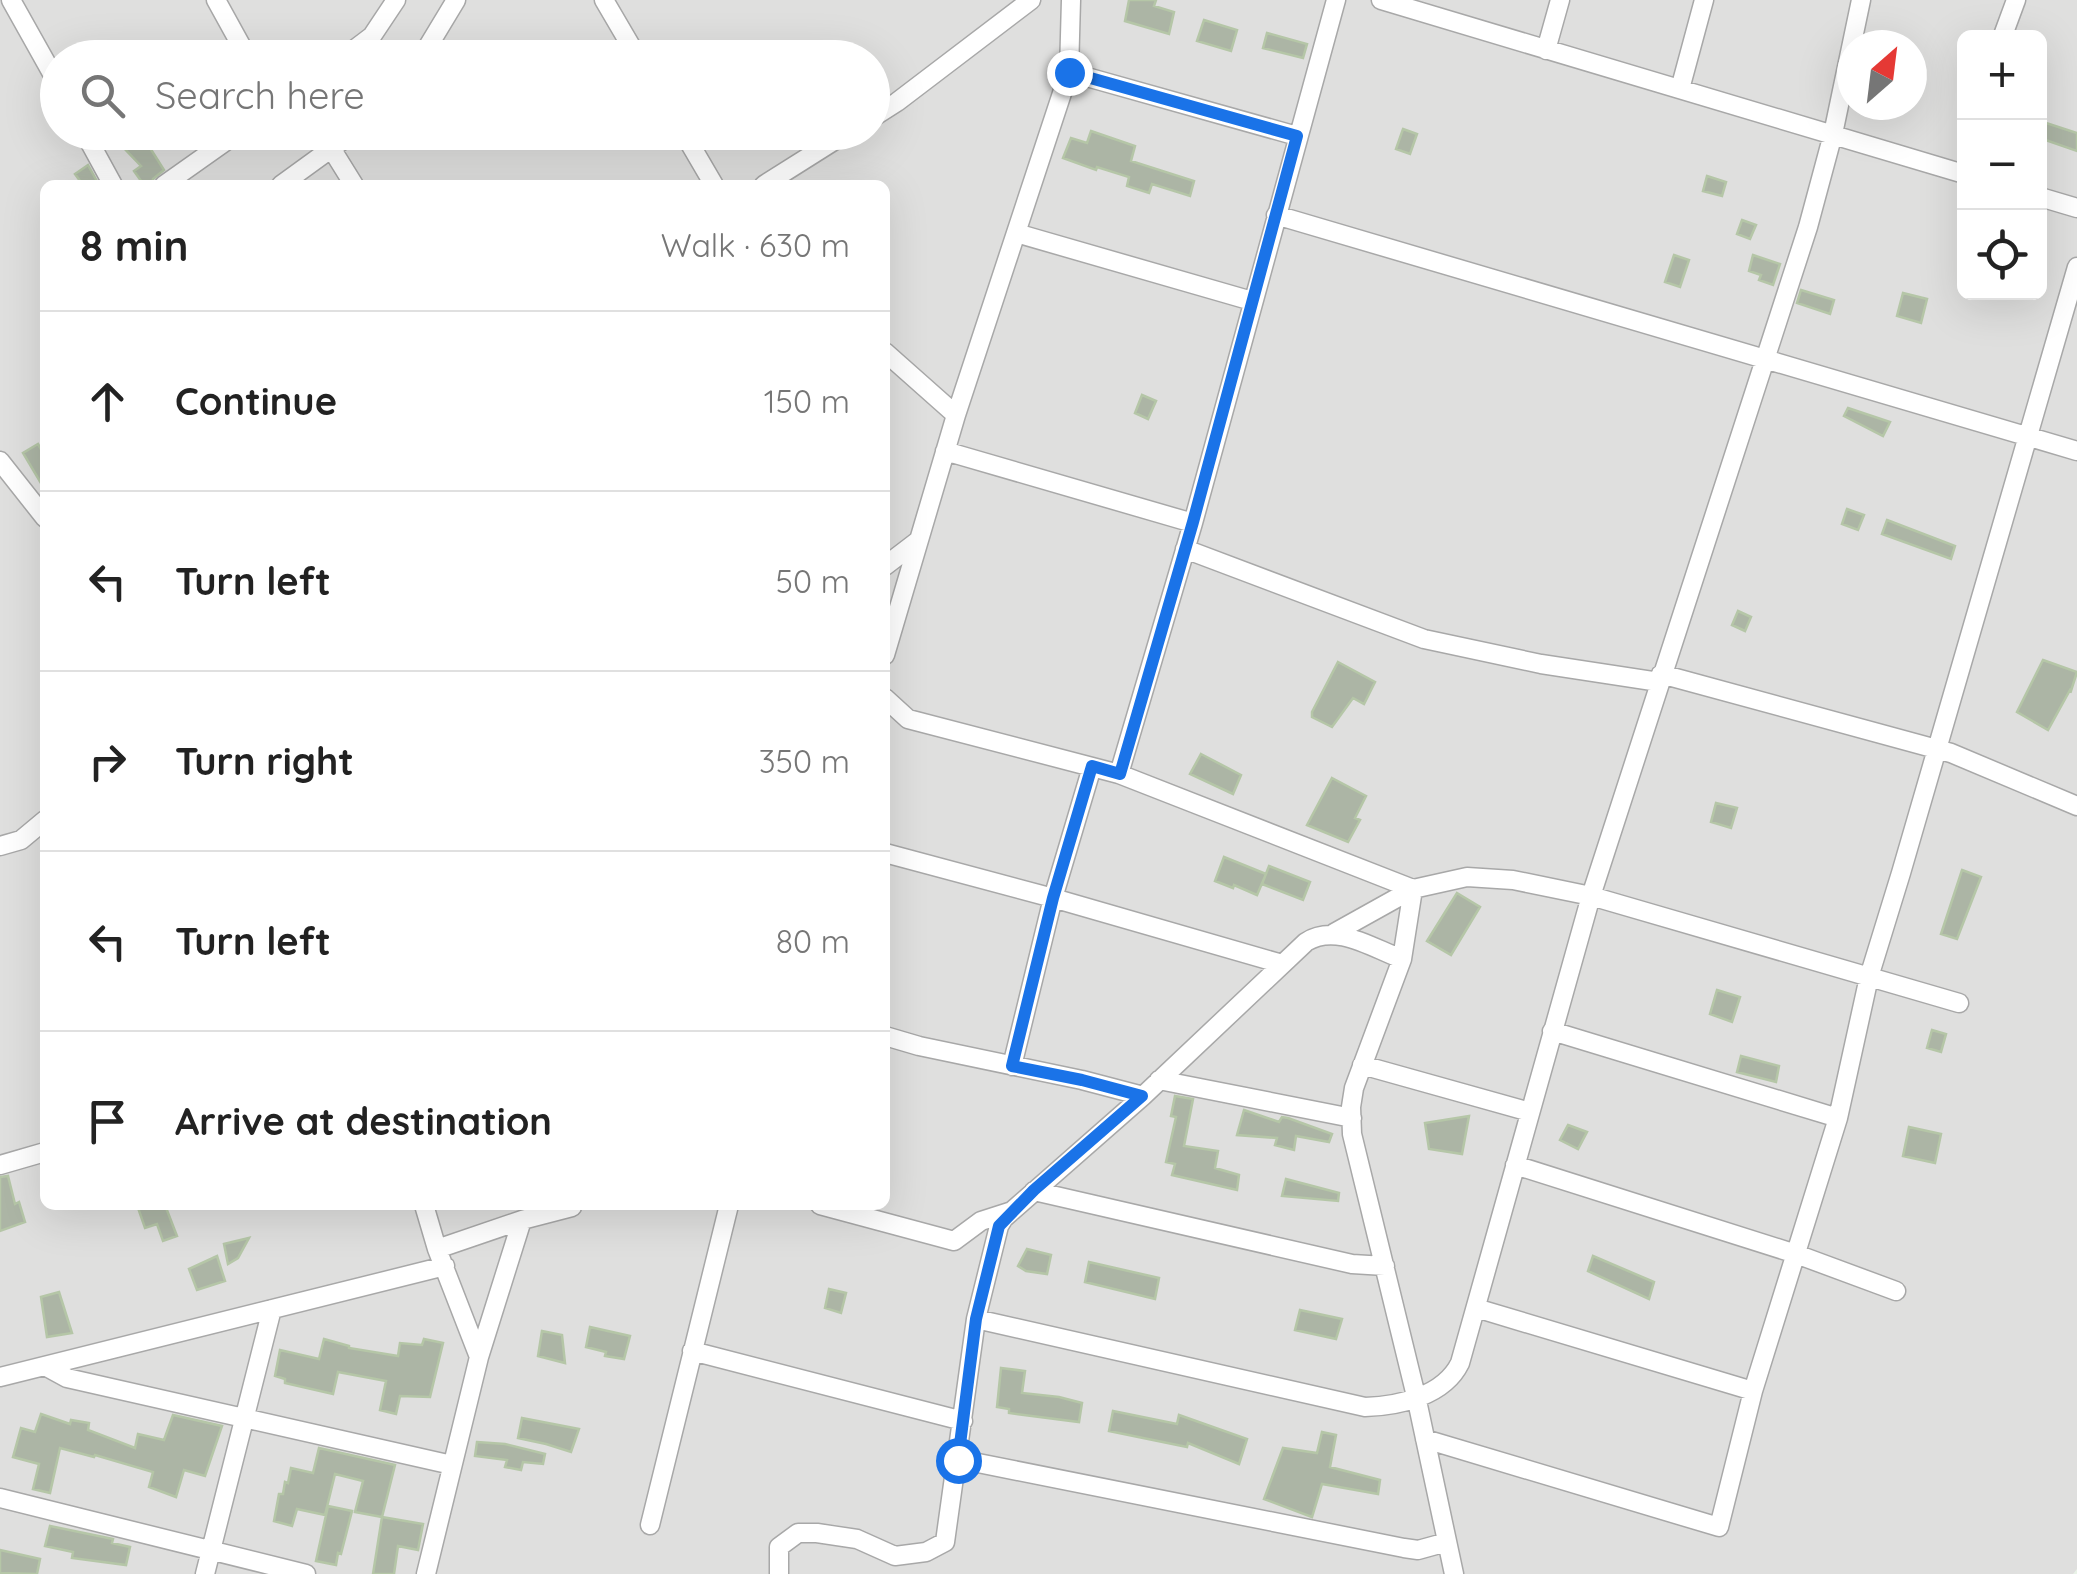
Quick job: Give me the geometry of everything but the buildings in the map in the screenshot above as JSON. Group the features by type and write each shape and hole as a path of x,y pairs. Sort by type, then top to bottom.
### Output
{"street":[{"path":"11,0 40,52"},
{"path":"216,0 238,40"},
{"path":"367,40 396,0"},
{"path":"432,40 456,0"},
{"path":"604,0 627,40"},
{"path":"890,106 1031,0"},
{"path":"890,638 956,415 1069,72 1071,0"},
{"path":"1120,774 1336,0"},
{"path":"1381,0 1957,169"},
{"path":"1546,50 1560,0"},
{"path":"1680,89 1704,0"},
{"path":"976,1319 1364,1407 1386,1406 1440,1388 1456,1372 1591,896 1808,228 1861,0"},
{"path":"2005,30 2016,0"},
{"path":"1069,72 1297,136"},
{"path":"94,150 111,180"},
{"path":"171,180 214,150"},
{"path":"286,180 320,150"},
{"path":"337,150 352,180"},
{"path":"694,150 711,180"},
{"path":"772,180 819,150"},
{"path":"2047,198 2077,208"},
{"path":"1276,216 2077,451"},
{"path":"1016,233 1252,301"},
{"path":"1425,1439 1719,1527 1753,1391 1838,1118 1869,977 2077,267"},
{"path":"890,356 956,415"},
{"path":"945,451 1193,522"},
{"path":"0,461 40,512"},
{"path":"890,562 919,540"},
{"path":"1185,549 1424,639 1541,664 1660,678 1951,754 2077,806"},
{"path":"890,703 908,719 1120,774 1413,889"},
{"path":"1012,1066 1053,898 1092,766"},
{"path":"0,846 22,840 40,824"},
{"path":"890,854 1282,964"},
{"path":"779,1574 779,1547 798,1533 857,1539 895,1556 926,1552 945,1542 976,1319 999,1226 1317,935 1334,933 1413,889 1467,877 1514,880 1591,896 1959,1004"},
{"path":"1413,889 1402,959 1354,1088 1352,1134 1416,1396 1454,1574"},
{"path":"1334,933 1402,959"},
{"path":"1552,1031 1838,1118"},
{"path":"890,1037 1142,1096"},
{"path":"1362,1065 1530,1112"},
{"path":"1160,1080 1352,1118"},
{"path":"0,1165 40,1153"},
{"path":"1515,1165 1796,1254 1896,1291"},
{"path":"1034,1190 1352,1264 1385,1266"},
{"path":"426,1210 480,1357"},
{"path":"0,1377 272,1309 441,1258 522,1220 560,1210"},
{"path":"650,1525 728,1210"},
{"path":"839,1210 954,1241 982,1221 1013,1210"},
{"path":"426,1574 480,1357 522,1220"},
{"path":"1476,1308 1753,1391"},
{"path":"205,1574 272,1309"},
{"path":"692,1351 962,1421"},
{"path":"45,1366 67,1378 452,1466"},
{"path":"958,1460 1404,1548 1418,1550 1447,1542"},
{"path":"0,1498 306,1574"}],"shaded area":[{"path":"0,0 2077,0 2077,1569 2073,1574 0,1574"}],"route":[{"path":"958,1460 976,1319 999,1226 1034,1190 1142,1096 1012,1066 1053,898 1092,766 1120,774 1297,136 1069,72"}]}
